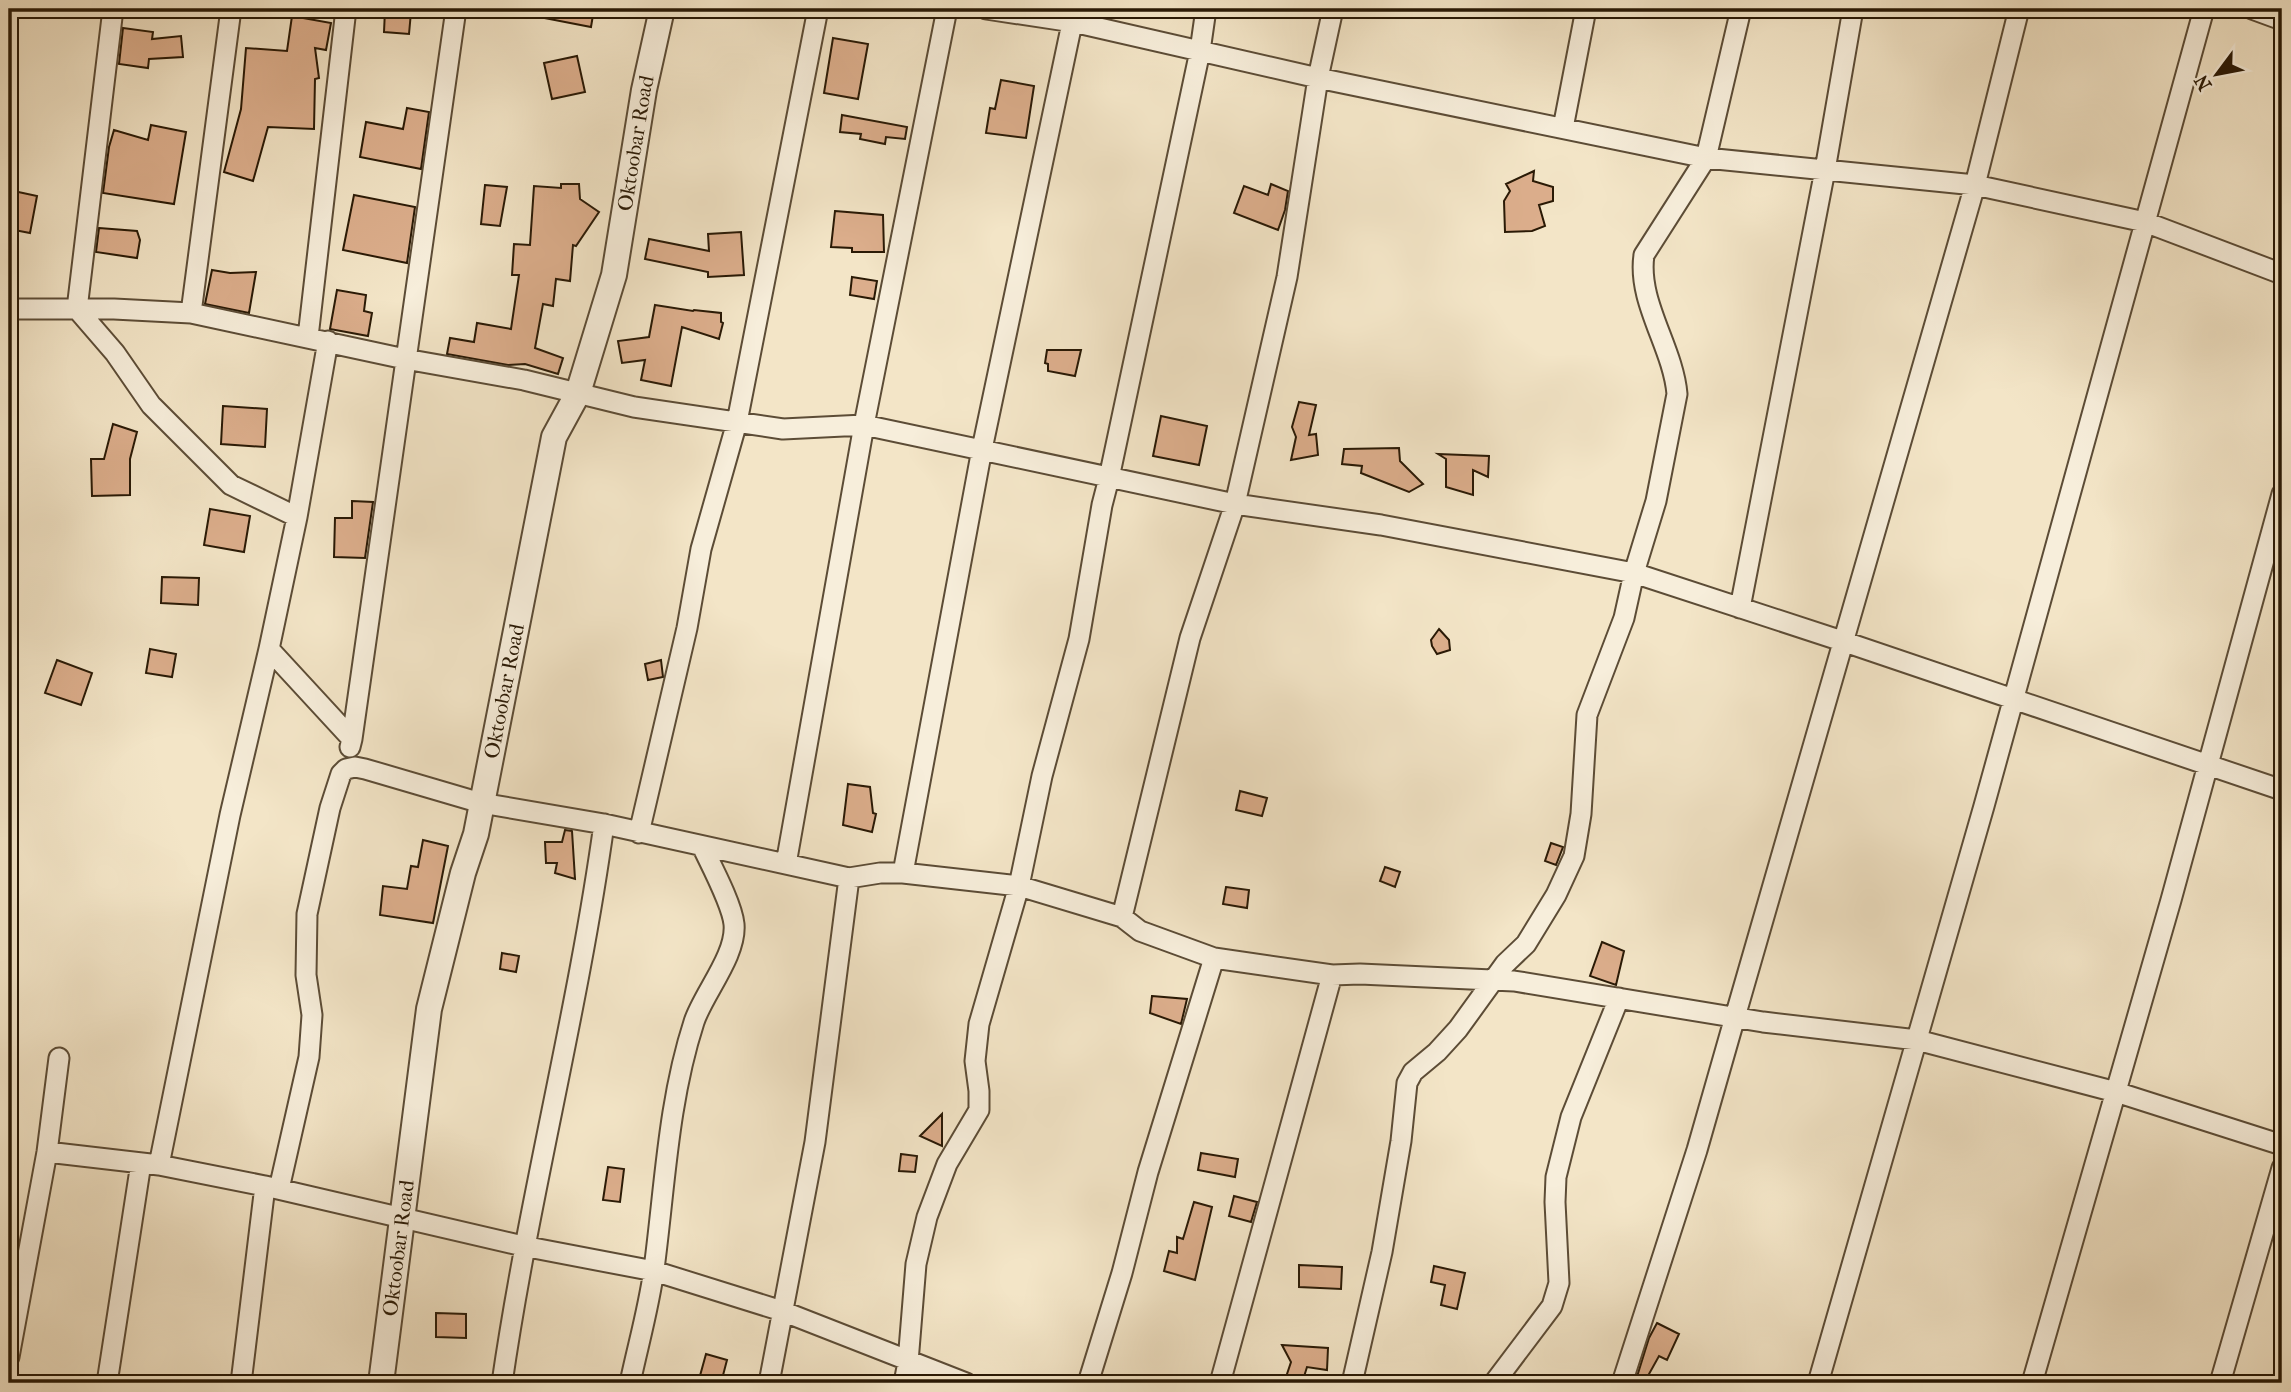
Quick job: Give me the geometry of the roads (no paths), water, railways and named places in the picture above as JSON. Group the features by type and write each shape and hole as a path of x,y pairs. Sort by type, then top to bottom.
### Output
{"street":[{"path":"113,9 77,309 115,353 151,405 231,485 297,517"},
{"path":"191,313 231,9"},
{"path":"308,337 346,9"},
{"path":"346,769 456,9"},
{"name":"Oktoobar Road","path":"380,1383 429,1009 463,873 476,834 554,437 578,393 614,275 644,90 662,9"},
{"path":"639,832 687,628 701,550 737,422 818,9"},
{"path":"786,864 864,425 947,9"},
{"path":"986,9 1074,15 1200,51 1318,78 1706,158 1975,185 2145,222 2282,274"},
{"path":"904,1383 916,1264 927,1217 947,1164 978,1110 979,1091 975,1061 979,1024 1018,886 1042,776 1079,639 1101,505 1110,478 1200,51 1206,9"},
{"path":"1122,917 1190,638 1235,504 1287,276 1318,78 1333,9"},
{"path":"1563,128 1586,9"},
{"path":"1352,1383 1382,1252 1401,1141 1407,1083 1413,1072 1458,1030 1505,964 1526,944 1550,905 1574,856 1581,814 1587,715 1624,618 1634,573 1656,501 1676,394 1675,377 1646,290 1642,269 1644,255 1706,158 1741,9"},
{"path":"1740,608 1825,170 1853,9"},
{"path":"1622,1383 1697,1150 1975,185 2019,9"},
{"path":"1818,1383 2014,699 2204,9"},
{"path":"2252,9 2282,20"},
{"path":"903,873 982,449 1074,15"},
{"path":"9,309 191,313 405,359 524,380 634,407 783,429 864,425 1235,504 1381,525 1634,573 2282,790"},
{"path":"107,1383 150,1164 297,517 328,341"},
{"path":"2032,1383 2208,765 2282,494"},
{"path":"269,649 352,739"},
{"path":"242,1383 260,1241 272,1187 309,1057 312,1015 306,975 307,915 330,808 341,774 346,769 355,767 481,803 604,824 849,878 880,873 903,873 1018,886 1122,917 1140,931 1213,958 1332,975 1496,979 1735,1017 1917,1040 2116,1092 2282,1144"},
{"path":"502,1383 523,1246 568,1028 604,824"},
{"path":"631,1383 654,1271 663,1183 678,1085 694,1020 729,952 734,925 720,883 702,846"},
{"path":"769,1383 815,1142 849,878"},
{"path":"1088,1383 1213,958"},
{"path":"1220,1383 1332,975"},
{"path":"1494,1383 1552,1306 1559,1283 1556,1177 1571,1117 1619,998"},
{"path":"9,1357 47,1152 59,1058"},
{"path":"47,1152 150,1164 272,1187 523,1246 654,1271 782,1311 966,1383"},
{"path":"2220,1383 2282,1168"}]}
